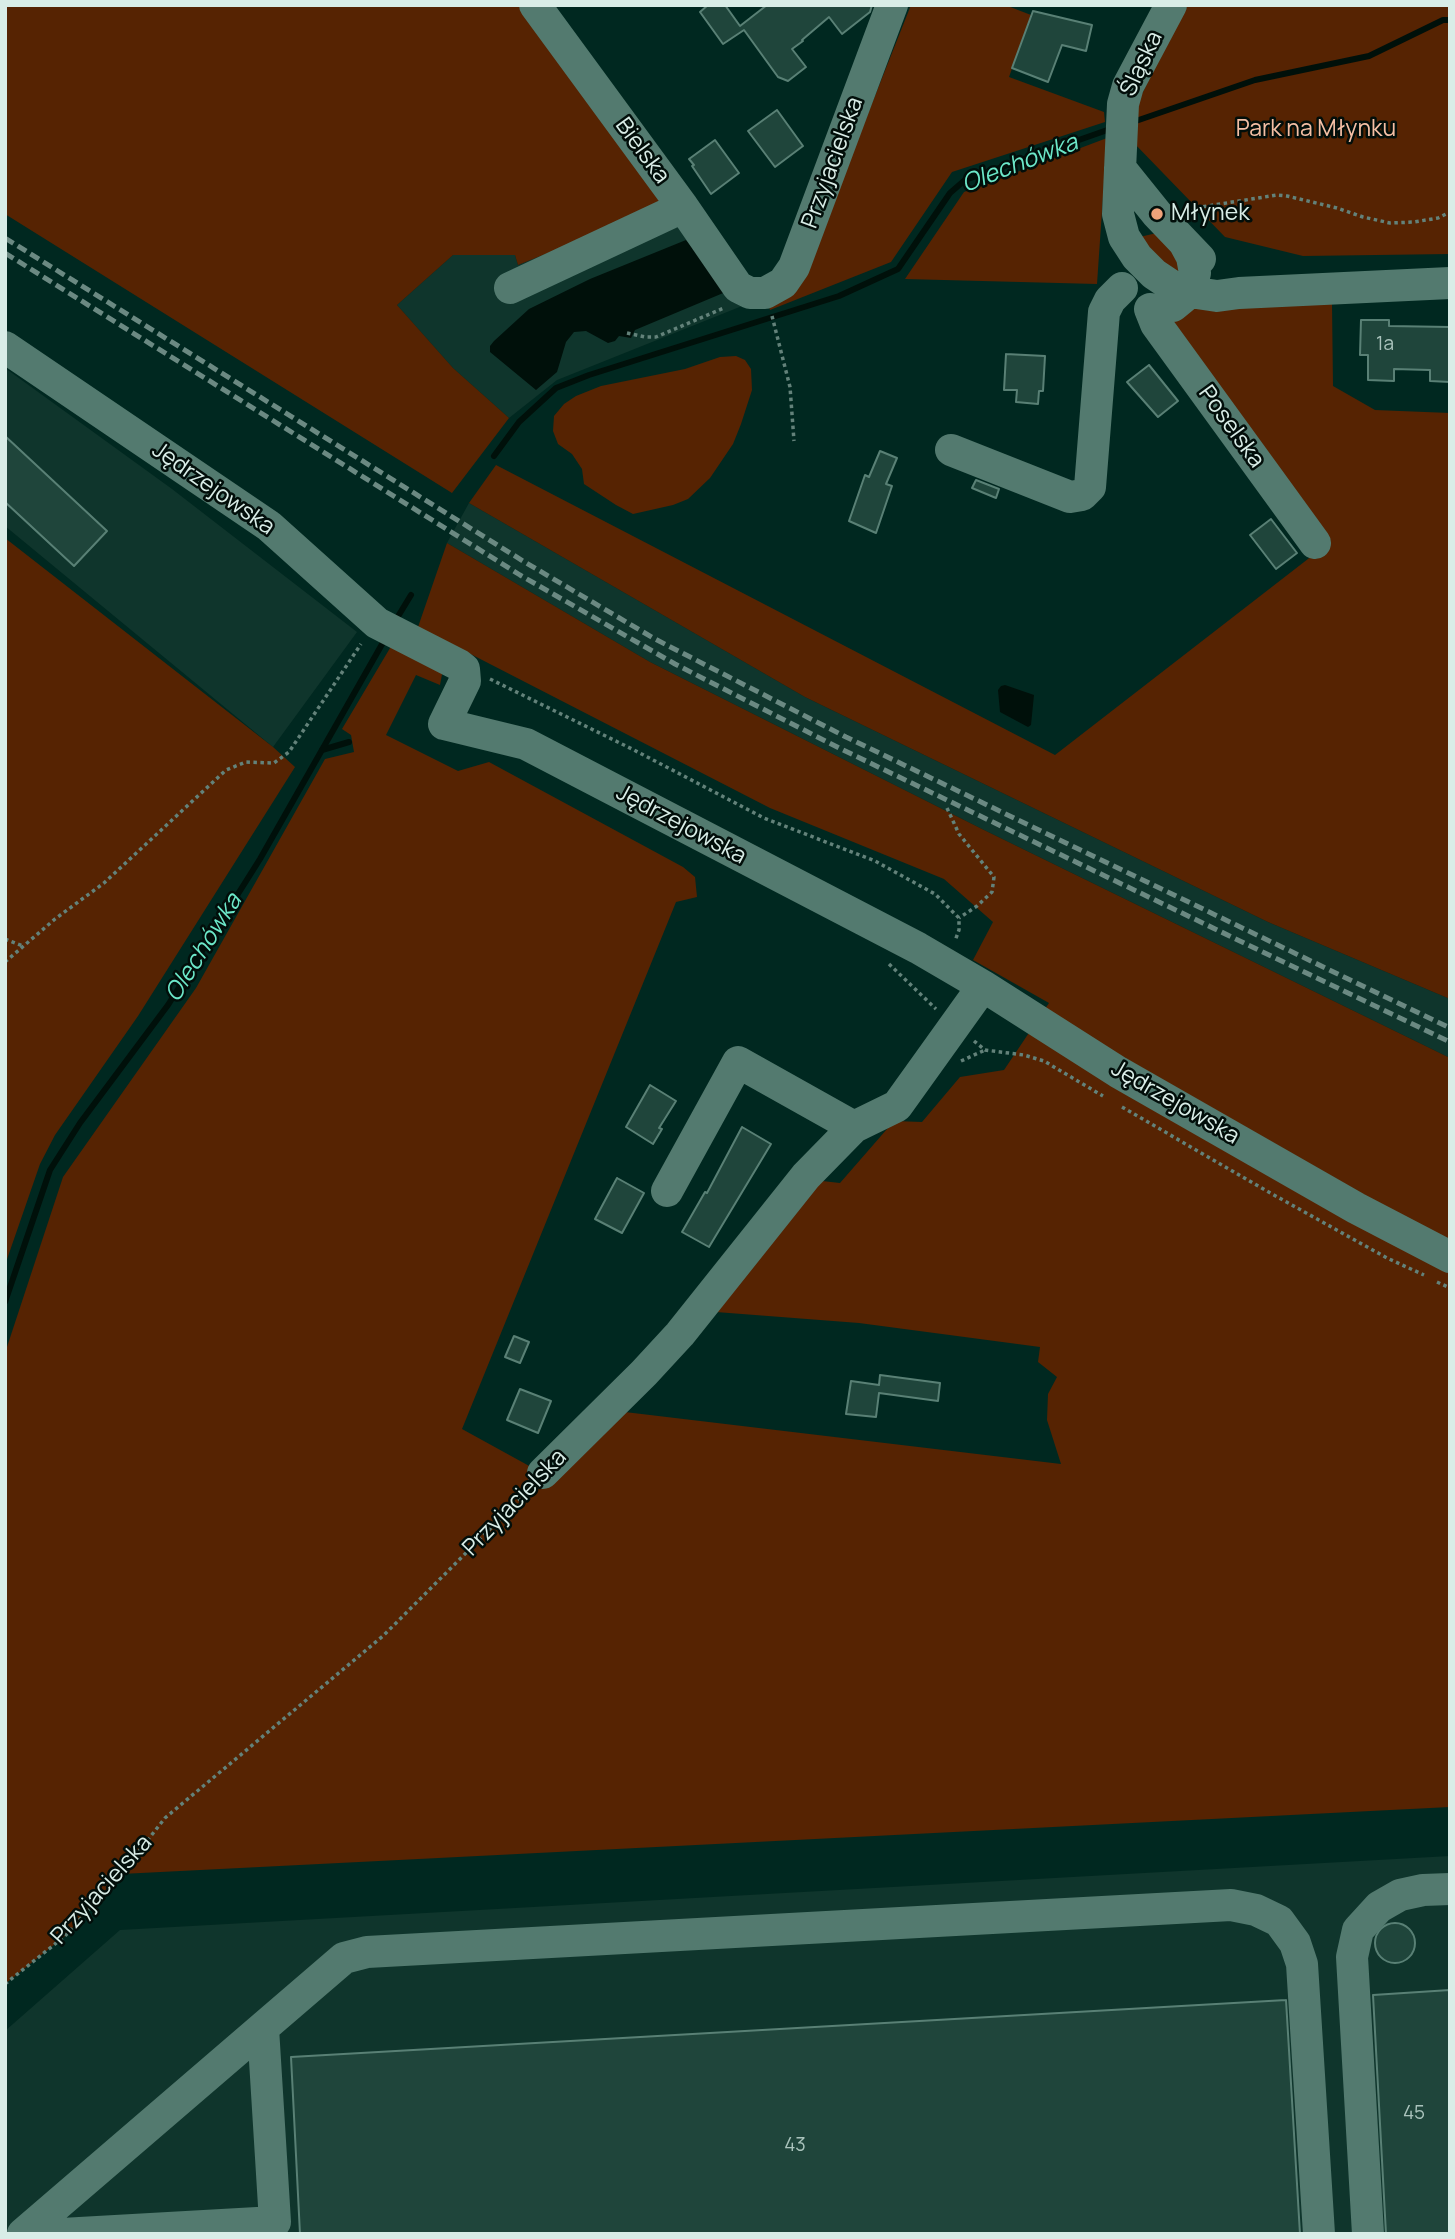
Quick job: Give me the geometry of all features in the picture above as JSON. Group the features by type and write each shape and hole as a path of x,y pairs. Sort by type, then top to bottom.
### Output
{"street":[{"name":"Bielska","path":"535,5 683,207 738,287 750,293"},
{"name":"Przyjacielska","path":"750,293 775,290 783,284 794,267 892,5"},
{"name":"Śląska","path":"1122,288 1116,268 1120,230 1123,104 1128,86 1171,5"},
{"path":"1120,168 1223,284 1239,292"},
{"path":"510,288 683,207"},
{"path":"951,450 1070,497 1082,495 1090,487 1104,312 1110,300 1122,288 1133,301 1150,309 1168,309 1181,302 1190,292 1195,273 1192,257 1178,236 1155,223 1120,230 1138,257 1154,274 1172,286 1190,292 1217,296 1239,292 1450,283"},
{"name":"Poselska","path":"1150,309 1156,324 1315,543"},
{"name":"Jędrzejowska","path":"5,347 269,526 373,619 464,669 465,681 444,724 526,744 947,964 1118,1072 1356,1208 1450,1257"},
{"name":"Przyjacielska","path":"542,1473 671,1344 806,1176 854,1127 897,1106 984,986"},
{"path":"667,1191 738,1062 854,1127"},
{"path":"1368,2234 1352,1957 1354,1948 1359,1930 1378,1907 1400,1895 1450,1889"},
{"path":"23,2234 344,1958 366,1952 1231,1905 1256,1910 1279,1921 1295,1943 1302,1964 1320,2234"},
{"path":"62,2234 275,2222 263,2028"}],"path":[{"path":"1178,236 1190,211 1277,195 1390,223 1438,218 1450,212"},
{"path":"627,332 656,337 743,300 750,293"},
{"path":"778,334 790,387 793,441"},
{"path":"5,961 104,883 226,770 246,762 274,763 289,752 365,636 373,619"},
{"path":"459,665 634,750 764,818 875,861 935,894 959,918 959,930 947,964"},
{"path":"947,808 958,834 994,877 992,892 959,918"},
{"path":"5,939 23,946"},
{"name":"Przyjacielska","path":"5,1984 65,1936 121,1874 165,1818 383,1636 524,1495 542,1473"}],"shaded area":[{"path":"660,202 747,304 557,380 509,418 453,368 397,305 453,255 515,255 518,265"},
{"path":"686,240 728,291 635,330 631,338 619,336 608,343 586,331 574,332 566,342 557,372 536,390 490,352 494,341 529,309 590,279"},
{"path":"5,368 172,489 357,632 273,747 5,526"},
{"path":"469,503 805,697 1268,922 1450,999 1450,1058 984,830 650,662 447,543"},
{"path":"1005,685 1034,695 1031,725 1028,727 1000,712 998,690"},
{"path":"1450,1856 1450,2234 5,2234 5,2031 120,1930"}],"green space":[{"path":"5,5 525,5 660,202 655,210 518,265 515,255 453,255 397,305 453,368 509,418 452,493 5,214"},
{"path":"911,5 1005,5 1031,15 1009,77 1104,112 1105,122 952,172 891,262 770,310 768,303 802,280"},
{"name":"Park na Młynku","path":"1186,5 1450,5 1450,254 1303,256 1225,237 1131,140 1131,116"},
{"path":"1107,138 1097,284 905,279 964,192"},
{"path":"1157,233 1182,259 1184,281 1135,238"},
{"path":"1213,304 1332,304 1333,386 1375,410 1450,413 1450,999 1268,922 805,697 469,503 496,465 1055,755 1326,545 1168,322 1194,307"},
{"path":"736,356 745,360 751,369 752,390 741,424 733,444 710,478 688,499 633,514 584,484 582,469 572,454 558,444 553,431 554,416 564,404 601,386 685,369 720,357"},
{"path":"5,538 295,767 138,1016 55,1135 40,1164 5,1265"},
{"path":"447,543 650,662 984,830 1450,1058 1450,1807 121,1874 65,1936 5,1984 5,1353 63,1177 196,988 325,759 354,752 351,735 342,729 393,643 443,669 440,685 416,675 386,735 458,771 489,762 683,867 695,877 697,897 676,902 462,1429 542,1473 608,1410 1061,1464 1047,1420 1048,1394 1057,1377 1038,1362 1040,1347 859,1323 716,1312 813,1180 840,1183 894,1121 922,1122 960,1077 1004,1070 1049,1003 973,960 993,922 944,879 770,808 418,627"}],"building":[{"path":"708,5 725,5 740,26 767,5 872,5 870,12 842,34 829,17 792,49 806,67 788,81 778,77 744,30 723,44 700,12"},
{"path":"1033,11 1092,25 1086,51 1062,45 1048,82 1012,68"},
{"path":"777,110 803,146 775,167 748,131"},
{"path":"715,140 739,173 711,194 689,159"},
{"path":"1361,320 1389,320 1389,326 1450,327 1450,382 1430,381 1430,370 1394,369 1394,381 1368,380 1368,355 1360,355"},
{"path":"1006,354 1045,356 1043,391 1039,391 1038,404 1016,402 1017,390 1004,390"},
{"path":"1149,365 1178,401 1158,417 1127,382"},
{"path":"5,436 107,531 74,566 5,502"},
{"path":"880,451 897,458 886,484 892,486 876,533 849,521 865,475 869,477"},
{"path":"976,480 999,489 996,498 972,488"},
{"path":"1271,519 1297,553 1276,569 1250,535"},
{"path":"650,1085 676,1101 659,1128 662,1129 653,1144 626,1127"},
{"path":"742,1127 771,1144 709,1247 682,1232 705,1192 707,1193"},
{"path":"617,1178 644,1193 622,1233 595,1219"},
{"path":"514,1336 529,1342 520,1363 505,1357"},
{"path":"880,1375 940,1383 938,1401 879,1393 876,1417 846,1414 851,1381 879,1385"},
{"path":"520,1389 551,1401 538,1433 507,1420"},
{"path":"1395,1923 1409,1929 1415,1943 1409,1957 1395,1963 1381,1957 1375,1943 1381,1929"},
{"path":"1450,1990 1450,2234 1386,2234 1373,1995"},
{"path":"1286,2000 1300,2234 300,2234 291,2057"}],"waterway":[{"name":"Olechówka","path":"1130,123 1255,80 1369,56 1443,20 1450,20"},
{"name":"Olechówka","path":"494,456 519,422 556,388 589,375 839,296 898,269 950,193 965,180 1113,128"},
{"name":"Olechówka","path":"394,623 411,595"},
{"name":"Olechówka","path":"5,1302 50,1170 80,1123 168,1005 260,859 385,639"},
{"path":"322,750 349,742"}],"railway":[{"path":"5,238 523,561 655,639 846,737 1450,1028"},
{"path":"5,253 520,575 675,664 841,749 1450,1042"}],"place":[{"name":"Młynek","path":"1157,214"}]}
